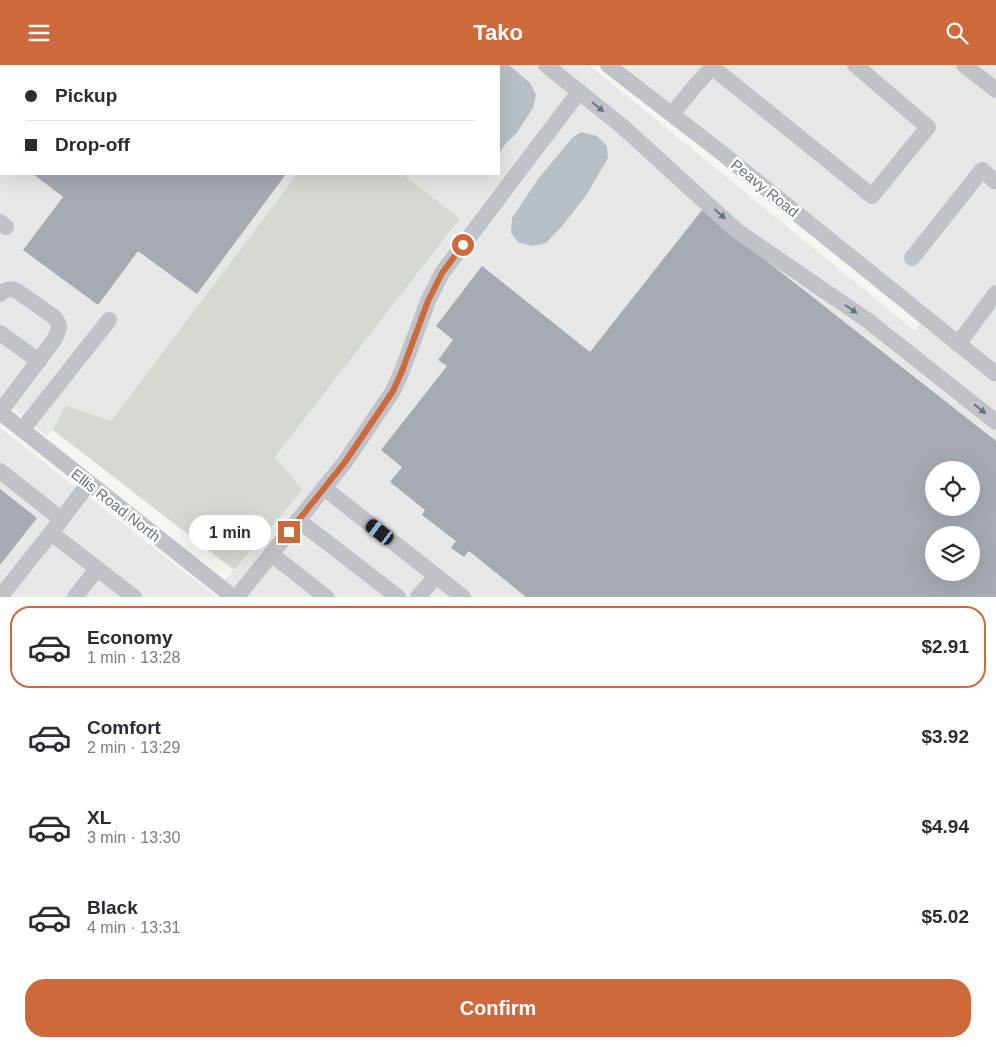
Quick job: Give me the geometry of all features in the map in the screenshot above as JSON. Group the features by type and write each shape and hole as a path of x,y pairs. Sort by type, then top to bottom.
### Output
{"street":[{"path":"546,65 623,127 737,231 867,321 996,423"},
{"name":"Peavy Road","path":"608,65 672,114 996,374"},
{"path":"672,114 713,66 872,196 928,127 855,65"},
{"path":"964,65 996,90"},
{"path":"235,597 345,462 393,391 428,301 442,273 579,91"},
{"path":"912,258 982,170 996,182"},
{"path":"0,294 7,289 17,291 54,317 59,327 58,333 39,361 0,412"},
{"path":"958,344 996,293"},
{"path":"22,430 109,320"},
{"path":"0,333 39,361"},
{"name":"Ellis Road North","path":"0,412 235,597"},
{"path":"0,471 61,519"},
{"path":"0,597 89,483"},
{"path":"324,488 463,597"},
{"path":"298,520 398,597"},
{"path":"51,533 134,597"},
{"path":"271,554 326,597"},
{"path":"75,597 97,569"},
{"path":"418,597 436,576"}],"shaded area":[{"path":"500,65 589,65 915,331 930,311 623,65 996,65 996,597 246,597 225,580 303,490 275,457 460,220 404,175 500,175"},
{"path":"500,65 509,65 530,83 536,95 533,108 516,134 506,143 500,152"},
{"path":"581,132 597,136 607,146 608,158 587,194 546,243 532,246 518,242 511,233 512,218 538,179 573,137"},
{"path":"0,175 296,175 111,421 65,405 53,430 47,436 0,398"},
{"path":"296,175 404,175 460,219 275,457 303,490 234,570 53,430 65,405 111,421"},
{"path":"0,428 217,597 0,597"}],"building":[{"path":"34,175 285,175 197,294 138,251 98,305 23,250 63,197"},
{"path":"702,210 996,441 996,597 526,597 469,551 464,557 451,548 456,541 422,515 425,510 390,482 402,467 381,450 447,366 438,360 453,340 436,326 482,266 590,352"},
{"path":"0,489 37,518 0,565"}],"route":[{"path":"289,532 345,462 393,391 428,301 442,273 463,245"}]}
